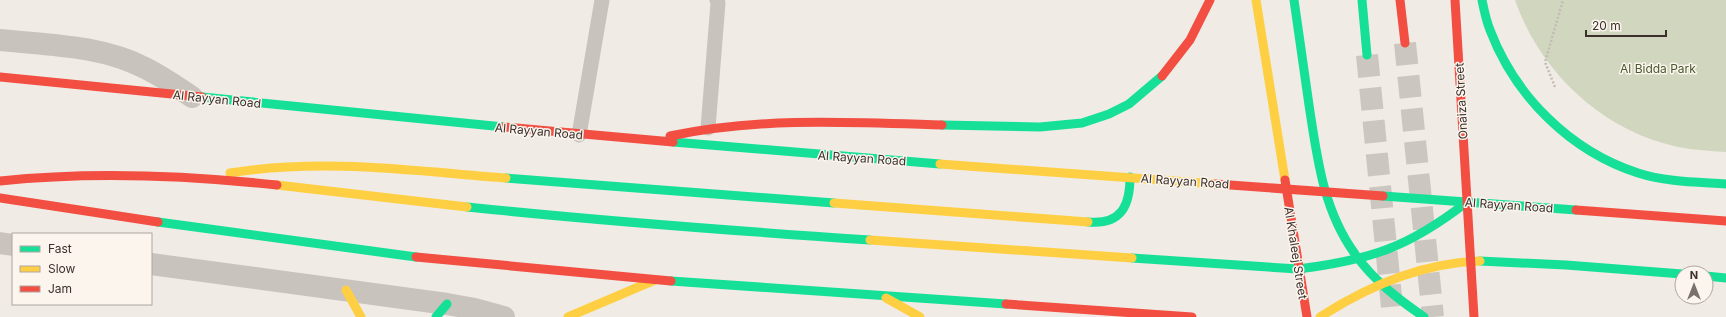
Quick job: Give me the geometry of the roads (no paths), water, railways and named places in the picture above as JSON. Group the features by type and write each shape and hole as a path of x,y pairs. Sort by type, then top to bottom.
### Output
{"main road":[{"path":"649,141 708,128 767,121 807,120 1040,128 1064,127 1087,122 1109,114 1132,102 1153,86 1170,67 1193,36 1210,0"},
{"path":"1256,0 1286,188"},
{"path":"1294,0 1318,167 1332,215 1344,239 1359,260 1380,284 1401,302 1424,317"},
{"path":"1362,0 1367,55"},
{"path":"1400,0 1405,43"},
{"name":"Onaiza Street","path":"1455,0 1468,202"},
{"path":"1482,0 1490,30 1500,54 1511,74 1524,93 1575,142 1602,158 1638,173 1661,178 1726,184"},
{"name":"Al Rayyan Road","path":"0,77 649,141 812,155 1324,190 1468,202 1726,220"},
{"path":"203,177 268,167 334,166 1095,222 1112,219 1125,208 1130,192 1130,177"},
{"path":"0,181 45,176 98,174 203,177 561,217 714,230 1298,269 1359,260 1388,251 1417,238 1468,202"},
{"name":"Al Khaleej Street","path":"1286,188 1307,317"},
{"path":"0,198 193,228 420,257 658,279 1192,317"},
{"path":"1468,202 1474,317"},
{"path":"1320,317 1355,296 1380,284 1424,270 1471,262 1547,264 1674,273"},
{"path":"1714,277 1726,278"},
{"path":"568,317 658,279"},
{"path":"346,290 361,317"},
{"path":"881,295 920,317"}],"street":[{"path":"0,40 89,50 116,57 143,67 192,97"},
{"path":"0,243 12,245"},
{"path":"152,264 346,290 441,311 474,309 504,317"}],"lane":[{"path":"579,134 602,0"},
{"path":"708,128 718,3 717,0"}],"tunnel":[{"path":"1405,43 1433,317"},
{"path":"1367,55 1393,317"}],"park label":[{"name":"Al Bidda Park","path":"1658,68"}]}
